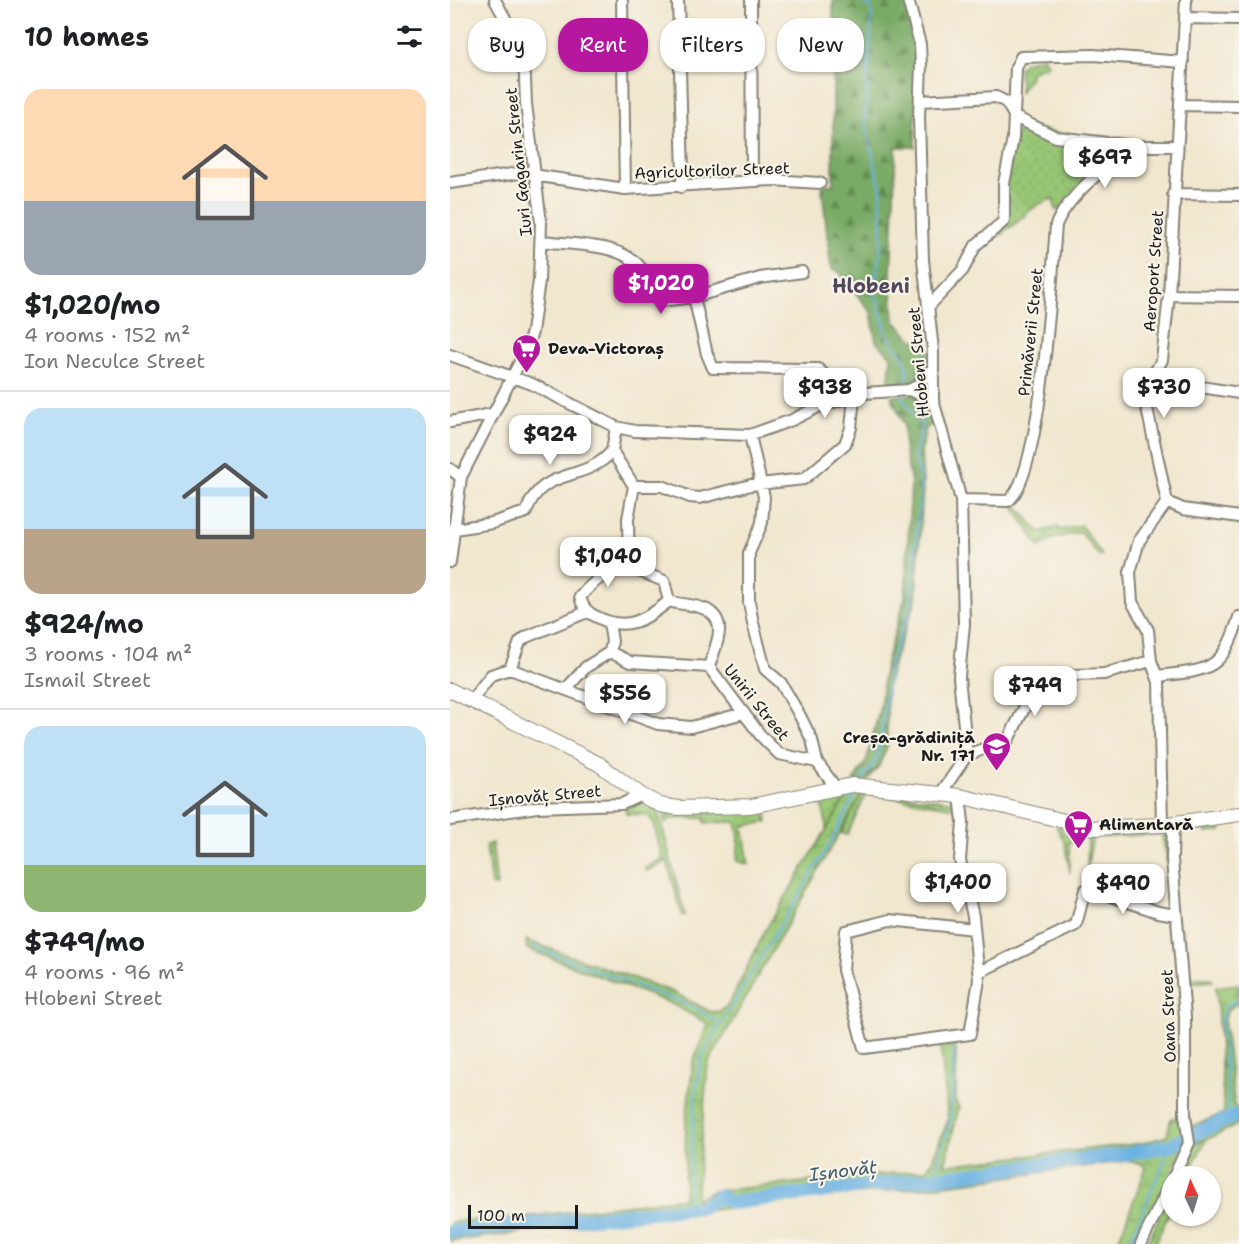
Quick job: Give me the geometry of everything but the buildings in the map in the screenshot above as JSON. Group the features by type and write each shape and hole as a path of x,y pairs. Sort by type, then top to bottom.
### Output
{"main road":[{"path":"450,690 470,702 599,764 640,795 660,805 706,809 751,806 859,785 960,796 1094,828 1168,825 1239,814"}],"street":[{"name":"Iuri Gagarin Street","path":"450,562 461,477 492,414 517,372 532,332 541,241 533,173 524,53 495,0"},
{"path":"622,0 625,189"},
{"path":"678,0 683,175 681,187"},
{"path":"751,0 752,181"},
{"name":"Hlobeni Street","path":"909,0 920,44 923,261 933,367 933,400 961,500 964,624 959,677 967,755"},
{"name":"Aeroport Street","path":"1167,502 1145,399 1147,386 1162,360 1169,295 1173,194 1181,105 1186,0"},
{"path":"1185,18 1239,19"},
{"path":"928,306 963,270 976,245 1004,221 1004,183 1015,117 1016,68 1021,57 1093,55 1183,62"},
{"path":"920,101 996,97 1006,102 1015,117 1056,137 1134,146 1177,146"},
{"path":"1181,105 1239,106"},
{"name":"Primăverii Street","path":"961,500 1008,501 1016,491 1030,456 1045,358 1056,225 1066,206 1117,158 1134,146"},
{"name":"Agricultorilor Street","path":"450,183 533,173 625,189 752,181 820,183"},
{"path":"1173,194 1239,195"},
{"path":"541,241 619,254 635,262 643,270 661,301 694,297 760,278 802,272"},
{"path":"1169,295 1239,296"},
{"path":"694,297 707,354 713,368 818,369 837,386 859,395"},
{"path":"450,355 511,379 532,384 572,402 616,427 635,431 750,435 792,420 820,406 859,395 906,390 917,386 933,367"},
{"path":"1154,376 1168,382 1239,393"},
{"path":"837,386 842,401"},
{"path":"906,390 933,400"},
{"path":"634,486 662,486 690,497 700,498 751,485 804,478 845,444 859,395"},
{"path":"450,422 492,414"},
{"path":"616,427 612,451 634,486 628,519 629,567"},
{"name":"Unirii Street","path":"750,435 762,485 762,523 749,553 749,591 753,623 765,669 781,683 793,703 812,740 817,762 836,788"},
{"path":"455,528 492,524 526,512 536,491 558,477 588,470 612,451"},
{"path":"450,469 461,477"},
{"path":"1168,825 1157,676 1151,661 1148,630 1132,602 1130,572 1139,541 1167,502 1183,509 1239,517"},
{"path":"629,567 663,581 669,601 652,615 626,625 609,623 587,612 580,597 594,580 604,573 629,567"},
{"path":"610,652 630,662 709,667 720,632 718,623 707,610 669,601"},
{"path":"510,669 520,642 526,637 587,612"},
{"path":"1157,676 1200,672 1211,667 1234,632 1239,616"},
{"path":"566,689 586,667 610,652 612,641 609,623"},
{"path":"941,793 967,755 1008,740 1038,681 1045,676 1104,674 1151,661"},
{"name":"Unirii Street","path":"709,667 779,754 817,762"},
{"path":"470,702 491,675 510,669 658,724 705,725 744,713"},
{"name":"Ișnovăț Street","path":"450,820 537,807 622,804 640,795"},
{"path":"960,796 963,822 960,860 973,916 979,972 977,1005 970,1034 864,1048 843,970 846,932 890,920 974,929"},
{"name":"Oana Street","path":"1168,825 1185,1017 1186,1121 1189,1143 1178,1166"},
{"path":"979,972 1076,925 1085,890 1089,889 1158,912 1176,915"},
{"path":"1141,1244 1161,1203"}],"green space":[{"path":"833,0 905,0 917,51 915,147 896,147 891,277 894,320 911,338 929,347 929,367 910,385 888,388 891,356 876,342 871,312 837,270 831,270 822,188 825,184 833,185 833,72 864,72 864,18 833,18"},
{"path":"1043,57 1048,65 1033,71 1020,93 1019,67 1025,62"},
{"path":"1024,126 1126,148 1063,207 1056,210 1053,199 1044,202 1005,230 1004,234 993,235 1006,225 1007,181 1017,131"},
{"path":"913,394 920,397 935,421 926,429 921,449 923,486 916,600 894,660 887,688 887,747 879,766 866,782 853,781 866,762 880,707 884,669 905,597 911,482 904,448 904,425 891,396"},
{"path":"1015,503 1039,532 1058,527 1060,530 1081,525 1102,555 1099,556 1080,532 1055,538 1039,547 1012,504"},
{"path":"851,789 826,831 819,795"},
{"path":"851,789 864,790 708,1064 696,1199 713,1191 926,1170 948,1120 940,1042 960,1038 956,1043 956,1103 959,1107 945,1165 1143,1143 1167,1136 1171,1118 1180,1118 1185,1143 1174,1166 1161,1166 1161,1194 1137,1244 1117,1244 1146,1168 1142,1164 1127,1161 930,1187 824,1197 450,1241 450,1223 460,1221 525,1217 684,1198 686,1120 693,1062 708,1024 670,1003 527,949 526,940 673,992 711,1012 720,1011 729,1004 766,929"},
{"path":"864,790 955,802 956,808 867,793 847,835 841,833"},
{"path":"643,800 658,810 685,915 682,916 667,861 647,871 645,868 662,859 654,824 648,815 626,814 625,806"},
{"path":"766,809 767,822 743,826 749,865 737,861 739,836 736,822 705,823 704,818 671,819 665,824 664,817 670,811"},
{"path":"1239,818 1239,823 1221,826 1221,831 1206,833 1205,829 1179,833 1176,840 1176,829"},
{"path":"1056,826 1062,827 1064,834 1078,837 1078,843 1069,842 1070,873 1065,844"},
{"path":"1169,830 1172,906 1169,908 1166,854 1161,834 1106,837 1093,835 1087,870 1088,833"},
{"path":"492,843 497,886 491,885 486,845"},
{"path":"1182,928 1190,978 1211,978 1213,981 1189,983"},
{"path":"1239,984 1239,1002 1228,1010 1224,1020 1235,1109 1239,1108 1239,1124 1206,1140 1193,1142 1190,1127 1224,1113 1216,987"},
{"path":"1206,1140 1192,1166 1183,1166 1193,1142"},
{"path":"1161,1212 1161,1226 1163,1226 1155,1244 1147,1244"}],"waterway":[{"path":"862,0 872,9 865,122 881,190 882,233 879,263 873,285 887,334 906,362 908,372 904,388"},
{"path":"861,780 875,763 880,747 890,662 911,606 921,485 914,451 922,425 903,399 904,393"},
{"path":"687,1209 696,1089 702,1055 831,842 857,791"},
{"path":"531,946 689,1005 720,1023"},
{"path":"1230,1118 1221,1018 1226,1006 1239,999"},
{"path":"933,1178 951,1118 955,1042"},
{"name":"Ișnovăț","path":"450,1232 703,1207 719,1196 731,1203 1128,1154 1171,1145 1239,1114"},
{"path":"1129,1244 1171,1145"}],"place":[{"name":"Deva-Victoraș","path":"527,374"},
{"name":"Creșa-grădiniță Nr. 171","path":"996,772"},
{"name":"Alimentară","path":"1078,850"}],"district":[{"name":"Hlobeni","path":"871,286"}]}
